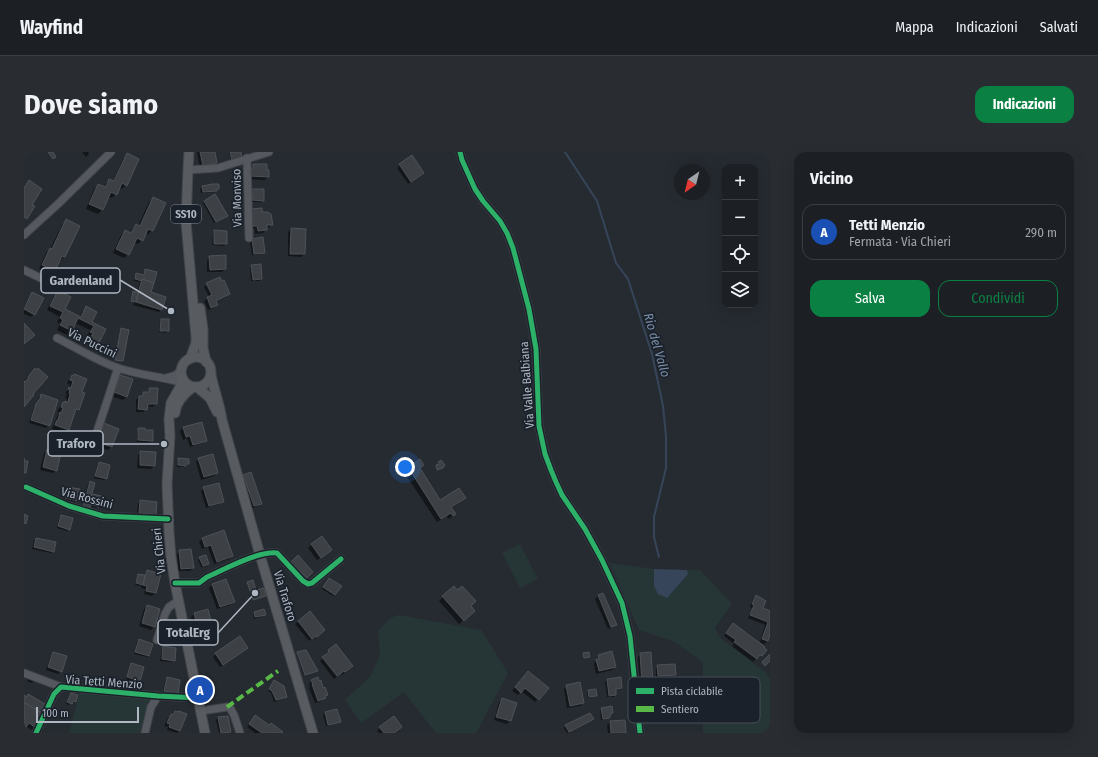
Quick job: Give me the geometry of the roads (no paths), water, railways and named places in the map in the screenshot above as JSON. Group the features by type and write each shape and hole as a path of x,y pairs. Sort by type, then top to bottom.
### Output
{"main road":[{"name":"SS10","path":"189,152 186,222 191,275"},
{"path":"191,275 199,305 204,333 203,348 206,362 210,368 209,379 205,384 195,387 188,384 182,374 184,364 190,359 196,343 191,275"},
{"path":"190,359 200,358 206,362"},
{"name":"Via Chieri","path":"182,374 180,387 170,407 167,484 168,519 171,557 178,601 205,733"},
{"name":"Via Traforo","path":"210,375 220,406 222,420 260,555 313,733"},
{"name":"Via Chieri","path":"170,436 176,406 185,393 195,387"},
{"name":"Via Traforo","path":"195,387 210,398 222,420"}],"street":[{"path":"24,235 111,152"},
{"name":"Via Monviso","path":"188,170 218,168 249,156 269,152"},
{"name":"Via Valle Balbiana","path":"460,152 475,189 482,201 500,220 513,248 529,310 536,349 539,426 550,470 562,495 585,529 602,560 622,603 630,636 634,677"},
{"name":"Via Monviso","path":"249,156 249,238"},
{"path":"24,270 53,284"},
{"name":"Via Puccini","path":"57,338 103,362 118,368 144,375 177,381 182,374"},
{"name":"Via Puccini","path":"91,450 118,368"},
{"name":"Via Rossini","path":"26,487 69,506 103,516 168,519"},
{"path":"175,583 199,583 207,577 260,555 271,552 277,553 302,581 308,584 312,583 341,559"},
{"path":"157,640 165,614 170,607 178,601"},
{"name":"Via Tetti Menzio","path":"24,672 61,687 158,696 198,698"},
{"name":"Via Tetti Menzio","path":"36,733 54,694 61,687"},
{"name":"Via Tetti Menzio","path":"145,733 151,707 158,696"},
{"path":"201,711 227,707 230,708 240,733"},
{"name":"Via Valle Balbiana","path":"639,723 640,733"}],"water":[{"path":"654,569 687,570 688,574 667,598 658,594 654,586"}],"waterway":[{"name":"Rio del Vallo","path":"565,152 597,201 616,263 628,279 652,354 663,406 666,437 666,468 654,517 654,537 659,557"}],"place":[{"name":"Gardenland","path":"171,311"},
{"name":"Traforo","path":"164,444"},
{"name":"TotalErg","path":"255,593"},
{"name":"Tetti Menzio","path":"200,690"}]}
